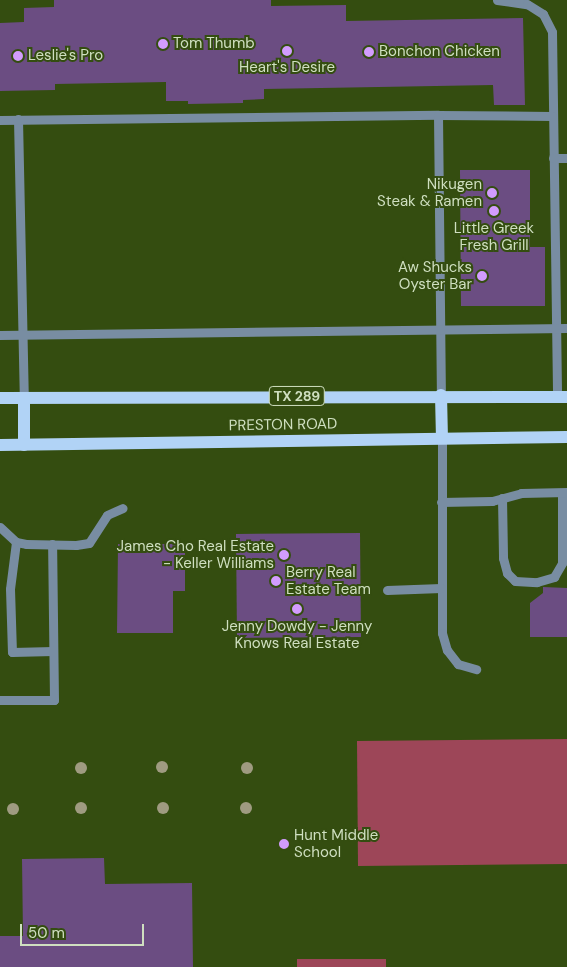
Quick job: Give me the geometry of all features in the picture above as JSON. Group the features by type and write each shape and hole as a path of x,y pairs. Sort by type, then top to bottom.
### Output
{"main road":[{"name":"PRESTON ROAD","path":"0,398 441,395 562,397"},
{"path":"441,395 442,438"},
{"path":"24,398 24,445"},
{"name":"PRESTON ROAD","path":"0,445 567,437"}],"lane":[{"path":"496,0 527,4 543,14 552,32 556,328 562,397"},
{"path":"0,120 438,115 552,116"},
{"path":"438,115 441,395"},
{"path":"18,119 24,398"},
{"path":"553,158 567,158"},
{"path":"0,335 567,328"},
{"path":"442,438 442,633 447,650 458,664 476,669"},
{"path":"441,502 492,501 502,498 521,493 565,492 562,563 554,577 537,582 515,581 507,573 503,558 502,498"},
{"path":"0,527 16,542 52,544 89,543 108,515 123,508"},
{"path":"16,542 10,589 12,652 53,651"},
{"path":"0,700 54,700 52,544"},
{"path":"387,590 441,588"}],"shaded area":[{"path":"567,739 567,864 358,866 357,741"},
{"path":"297,959 386,959 386,967 297,967"}],"building":[{"path":"54,0 271,0 271,6 346,5 346,21 523,18 525,105 494,105 493,85 264,89 264,99 243,100 243,103 188,104 188,101 166,101 166,82 55,84 55,90 0,91 0,23 24,22 24,8 54,7"},
{"path":"460,170 530,170 530,247 545,247 545,306 461,306"},
{"path":"360,533 361,637 237,638 236,534"},
{"path":"118,544 185,544 185,591 173,591 173,633 117,633"},
{"path":"543,587 567,588 567,637 530,637 530,603 543,593"},
{"path":"104,858 105,884 192,883 193,967 0,967 0,936 23,936 22,859"}],"place":[{"name":"Tom Thumb","path":"163,44"},
{"name":"Heart's Desire","path":"287,51"},
{"name":"Bonchon Chicken","path":"369,52"},
{"name":"Leslie's Pro","path":"18,56"},
{"name":"Nikugen Steak & Ramen","path":"492,193"},
{"name":"Little Greek Fresh Grill","path":"494,211"},
{"name":"Aw Shucks Oyster Bar","path":"482,276"},
{"name":"James Cho Real Estate - Keller Williams","path":"284,555"},
{"name":"Berry Real Estate Team","path":"276,581"},
{"name":"Jenny Dowdy - Jenny Knows Real Estate","path":"297,609"},
{"name":"Hunt Middle School","path":"284,844"}]}
